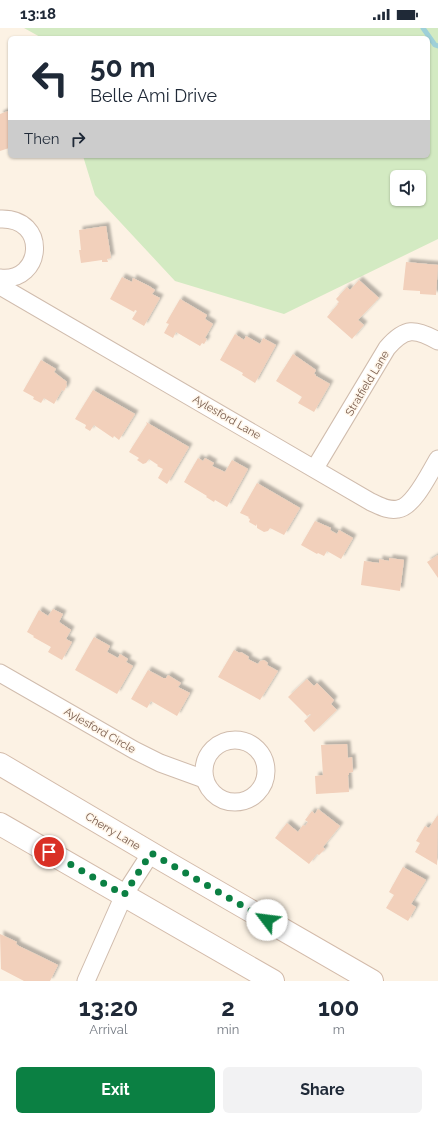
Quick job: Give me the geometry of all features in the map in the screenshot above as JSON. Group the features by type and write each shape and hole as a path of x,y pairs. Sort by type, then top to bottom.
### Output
{"main road":[{"name":"Cherry Lane","path":"0,764 372,981"},
{"path":"0,824 274,981"}],"street":[{"path":"0,219 10,218 26,226 34,241 35,249 29,267 21,274 12,278 0,278"},
{"name":"Aylesford Lane","path":"0,286 315,468 371,502 384,508 400,509 408,504 416,495 438,459"},
{"name":"Stratfield Lane","path":"315,468 387,348 395,338 405,333 417,331 424,333 438,341"},
{"name":"Aylesford Circle","path":"0,673 134,750 160,763 204,779"},
{"path":"86,981 124,895 151,853"}],"green space":[{"path":"24,28 438,28 438,239 284,314 175,281 95,195 84,158 430,158 430,36 38,36"}],"building":[{"path":"8,111 8,148 0,151 0,114"},
{"path":"106,226 111,258 107,259 108,262 102,262 102,260 81,263 79,250 81,250 79,230"},
{"path":"406,262 438,265 436,295 420,294 420,291 403,290"},
{"path":"122,277 132,282 133,278 149,286 155,290 152,294 160,298 144,326 132,319 137,311 135,310 134,312 110,299"},
{"path":"359,280 379,298 358,320 364,325 352,339 327,317 339,302 336,299 347,287 350,290"},
{"path":"180,299 207,315 205,319 213,324 205,338 207,339 204,344 202,343 200,346 176,332 173,338 164,333 169,324 166,323"},
{"path":"235,334 244,340 246,336 260,344 263,338 276,345 255,383 242,375 243,373 220,360"},
{"path":"293,354 316,370 314,374 316,376 330,384 314,412 298,403 302,397 276,381"},
{"path":"41,360 56,369 54,372 67,382 64,391 62,390 54,404 44,398 41,403 23,391"},
{"path":"93,390 135,414 119,440 114,436 113,438 94,425 90,431 85,428 86,425 75,419"},
{"path":"146,422 189,447 167,484 158,478 163,469 149,459 143,464 137,460 139,458 129,452 147,424"},
{"path":"198,458 203,461 205,458 214,463 212,466 225,472 232,460 248,469 227,507 215,500 214,502 184,482"},
{"path":"257,483 300,508 284,535 270,528 268,531 264,532 257,528 257,524 256,526 249,522 249,517 240,513"},
{"path":"315,521 331,528 330,530 337,534 339,530 353,538 341,559 327,551 324,556 318,553 317,554 301,545"},
{"path":"438,555 438,578 427,562"},
{"path":"389,558 404,560 400,591 361,585 364,561 379,563 379,559 389,561"},
{"path":"53,609 63,614 59,622 71,630 66,639 72,642 62,660 48,652 51,647 27,632 39,610 48,616"},
{"path":"94,637 110,646 107,652 118,658 120,654 128,659 126,662 133,666 117,694 75,670"},
{"path":"234,650 240,653 241,652 249,657 248,659 258,664 260,661 264,660 268,663 267,665 278,671 260,700 218,677"},
{"path":"148,670 163,678 166,678 168,675 181,683 178,687 190,693 177,716 151,701 147,708 131,699"},
{"path":"307,679 314,686 317,683 334,700 331,704 337,710 314,732 304,721 311,715 310,714 307,716 288,697"},
{"path":"347,744 348,758 352,757 353,772 349,773 348,775 349,792 316,794 315,776 323,775 321,745"},
{"path":"318,809 340,826 323,847 325,849 319,855 317,854 309,864 275,838 287,823 298,832 303,825 305,826 308,822 305,820 312,811 315,814"},
{"path":"437,816 437,865 415,852 420,843 416,841 425,826 429,828"},
{"path":"403,867 426,880 411,904 416,907 408,921 386,908 394,895 389,892"},
{"path":"0,934 17,942 16,944 19,946 58,965 50,981 24,981 1,969"}],"waterway":[{"path":"423,28 429,36"},
{"path":"430,38 435,45 438,46"}],"route":[{"path":"49,852 124,895 151,853 267,920"}]}
